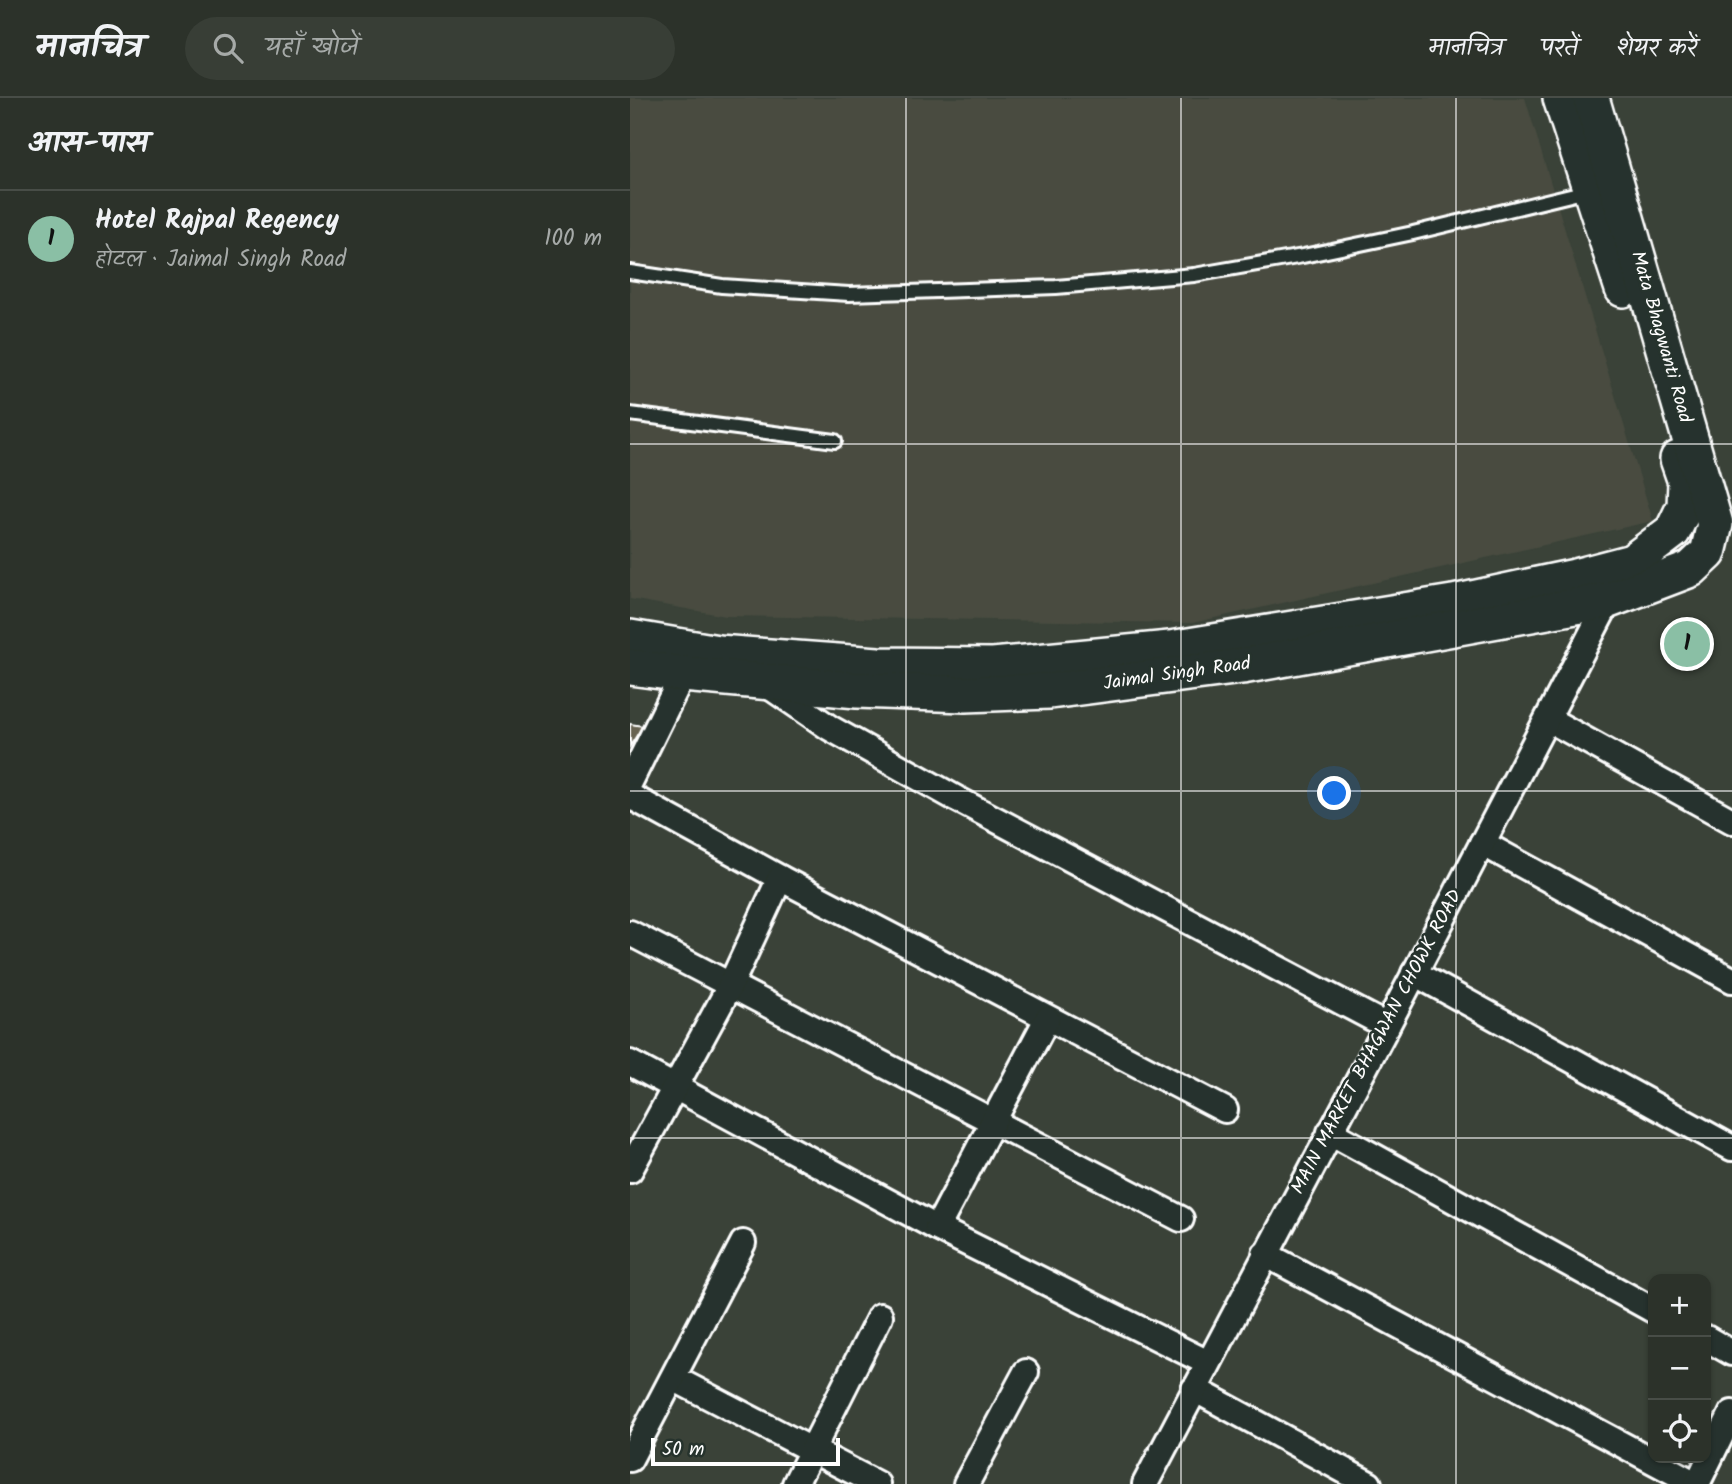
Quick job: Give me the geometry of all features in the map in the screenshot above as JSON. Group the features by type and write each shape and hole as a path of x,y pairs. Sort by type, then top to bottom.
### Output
{"street":[{"path":"630,638 718,653 878,665 993,666 1170,649 1453,603 1632,562 1673,531 1685,506 1686,482 1561,98"},
{"name":"Mata Bhagwanti Road","path":"1591,98 1713,513 1720,555"},
{"name":"Jaimal Singh Road","path":"630,667 857,690 965,694 1050,691 1242,666 1609,600 1720,555"},
{"name":"MAIN MARKET BHAGWAN CHOWK ROAD","path":"1145,1484 1609,600"},
{"path":"630,782 683,674"},
{"path":"760,680 830,728 933,786 1387,1026"},
{"path":"1548,719 1732,821"},
{"path":"630,796 780,878 1225,1110"},
{"path":"1482,843 1732,980"},
{"path":"630,1170 730,986 780,878"},
{"path":"630,933 1181,1219"},
{"path":"1414,973 1732,1147"},
{"path":"937,1228 1048,1019"},
{"path":"630,1063 937,1228 1208,1363"},
{"path":"1329,1132 1648,1307"},
{"path":"630,1460 743,1243"},
{"path":"1265,1254 1696,1484 1726,1441 1732,1413"},
{"path":"794,1484 880,1316"},
{"path":"1711,1341 1732,1353"},
{"path":"966,1484 1026,1372"},
{"path":"673,1378 877,1484"},
{"path":"1194,1390 1369,1484"}],"lane":[{"path":"630,272 722,286 849,294 1056,287 1194,275 1303,256 1413,233 1591,190"},
{"path":"630,414 835,440"}],"shaded area":[{"path":"630,98 1525,98 1653,521 1192,623 726,616 630,599"}],"building":[{"path":"630,724 643,726 630,746"}],"place":[{"name":"Hotel Rajpal Regency","path":"1687,644"}]}
